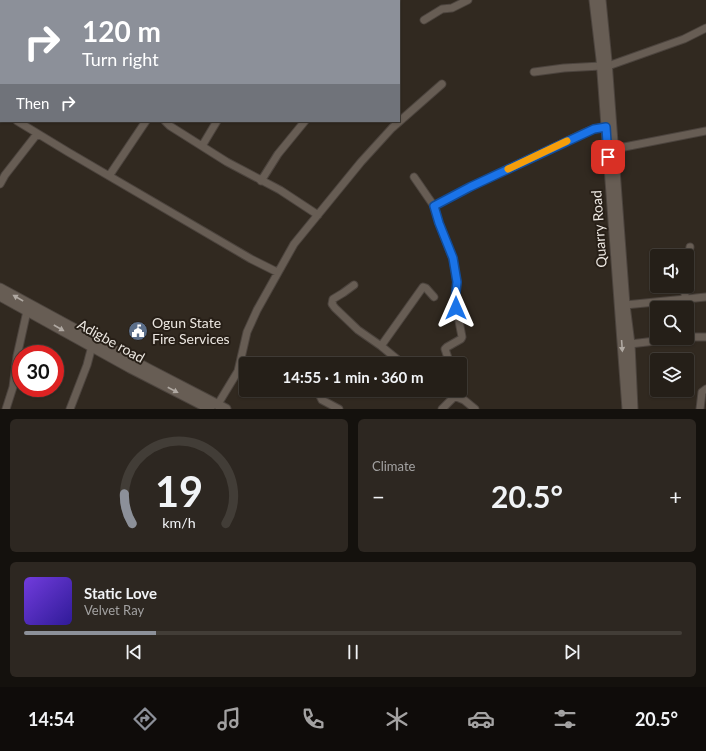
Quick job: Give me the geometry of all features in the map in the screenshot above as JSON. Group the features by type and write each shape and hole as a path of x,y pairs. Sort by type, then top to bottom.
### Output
{"main road":[{"name":"Quarry Road","path":"594,0 614,149 625,305 630,344 633,409"},
{"name":"Quarry Road","path":"601,0 606,127 627,409"},
{"name":"Adigbe road","path":"0,288 226,409"},
{"name":"Adigbe road","path":"0,296 130,368 210,409"}],"street":[{"path":"424,20 442,9 452,8 468,0"},
{"path":"534,72 564,68 604,66 684,39 706,28"},
{"path":"400,121 442,84"},
{"path":"19,122 251,259 277,272"},
{"path":"109,176 145,122"},
{"path":"166,122 202,146 261,181 280,190 318,215"},
{"path":"202,146 216,122"},
{"path":"261,181 278,154 304,122"},
{"path":"218,404 238,370 247,332 257,310 294,244 361,162 399,122"},
{"path":"434,206 470,187 584,133 594,129 606,127"},
{"path":"614,149 706,131"},
{"path":"0,184 5,175 37,134"},
{"path":"414,177 434,206 453,258 457,282 455,300 462,336 461,339 446,347 445,349 448,357"},
{"path":"354,285 333,299 332,304 358,330 394,357"},
{"path":"381,346 423,287 426,288 434,297"},
{"path":"685,293 685,299"},
{"path":"625,305 706,297"},
{"path":"6,409 13,387 17,356 27,311"},
{"path":"694,337 706,337"},
{"path":"630,344 650,342"},
{"path":"71,409 87,365 92,346"},
{"path":"700,409 702,392 706,389"},
{"path":"320,397 322,400 339,409"},
{"path":"442,409 452,397"},
{"path":"460,397 475,409"}],"slow traffic":[{"path":"508,169 567,141"}],"place":[{"name":"Ogun State Fire Services","path":"138,331"}],"route":[{"path":"456,308 455,300 457,282 453,258 434,206 470,187 594,129 606,127 608,157"}]}
